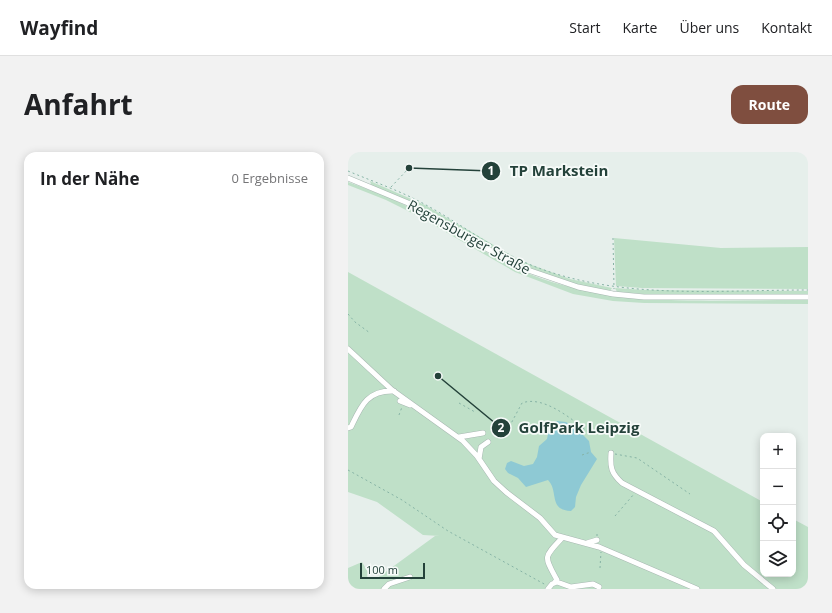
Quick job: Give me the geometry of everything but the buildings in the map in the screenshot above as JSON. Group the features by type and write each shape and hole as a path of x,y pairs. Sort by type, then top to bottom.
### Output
{"street":[{"name":"Regensburger Straße","path":"348,178 408,203 519,267 573,286 613,294 644,297 808,297"},
{"path":"348,349 394,391 458,437 479,459 494,481 540,518 555,535 587,544 697,589"},
{"path":"348,428 351,427 367,398 380,392 394,391"},
{"path":"400,401 417,407"},
{"path":"403,409 409,404"},
{"path":"458,437 483,433"},
{"path":"479,459 482,447 488,442"},
{"path":"611,453 610,467 615,476 636,492 665,504 714,531 744,565 773,589"},
{"path":"555,582 557,580 548,568 547,558 551,550 562,538"},
{"path":"587,544 597,540"},
{"path":"384,589 388,584 410,578"},
{"path":"547,587 555,582 571,587 593,584 599,587"}],"path":[{"path":"390,187 409,168"},
{"path":"348,171 390,187 425,204 511,255 536,267 580,281 643,290 808,290"},
{"path":"613,238 614,285"},
{"path":"348,314 370,333"},
{"path":"507,431 522,403 532,401 569,416 588,432"},
{"path":"459,403 475,412"},
{"path":"582,455 591,452"},
{"path":"611,453 637,458 690,494"},
{"path":"348,470 402,500 448,532 547,587"},
{"path":"615,516 636,492"}],"green space":[{"path":"370,181 425,205 521,261 570,279 612,288 610,291 578,285 520,265 423,209 371,185"},
{"path":"348,182 406,205 439,223 496,258 520,270 565,286 633,298 703,301 808,300 808,304 644,303 613,301 573,294 515,272 418,216 386,200 348,185"},
{"path":"614,238 721,248 808,247 808,289 642,288 616,286"},
{"path":"348,272 760,500 760,577 796,577 796,521 808,527 808,589 348,589 348,568 362,562 368,572 367,578 376,579 435,536 440,536 423,535 377,502 348,492"},
{"path":"615,288 644,290 808,291 808,295 643,294 617,292"}],"water":[{"path":"557,421 566,422 576,428 589,441 591,452 597,459 581,485 576,497 575,507 571,511 564,510 559,507 551,484 548,480 526,487 518,478 508,473 505,469 507,463 511,461 524,466 533,464 537,457 539,446 547,439 550,424"}],"place":[{"name":"TP Markstein","path":"409,168"},
{"name":"GolfPark Leipzig","path":"438,376"}]}
